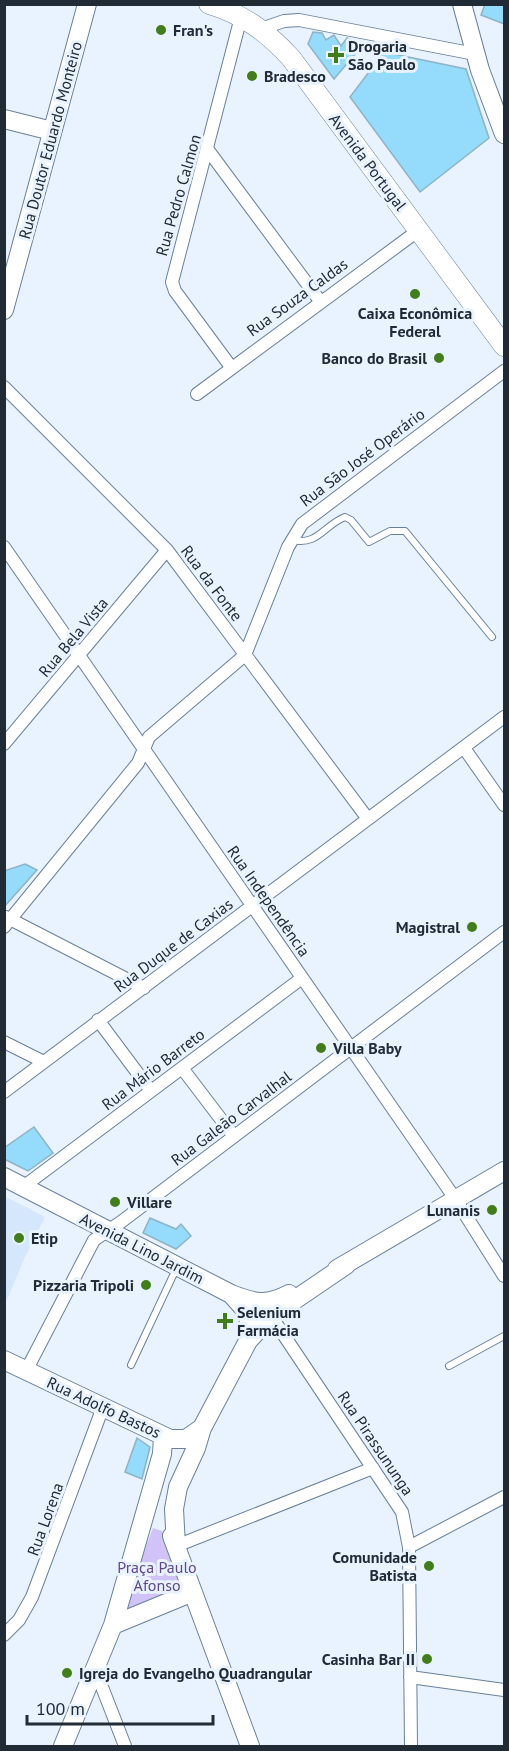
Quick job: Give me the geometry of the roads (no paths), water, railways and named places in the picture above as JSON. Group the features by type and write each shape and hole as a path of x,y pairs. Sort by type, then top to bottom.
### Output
{"main road":[{"name":"Rua Doutor Eduardo Monteiro","path":"4,310 87,4"},
{"name":"Avenida Portugal","path":"209,4 241,17 261,29 291,58 504,346"},
{"path":"462,4 475,54 504,134"},
{"path":"4,119 52,131"},
{"path":"231,1294 255,1302 271,1303 346,1264 504,1172"},
{"name":"Avenida Lino Jardim","path":"4,1177 231,1294 249,1314 248,1341"},
{"path":"177,1546 176,1494 202,1428 248,1341 271,1316 346,1264"},
{"name":"Rua Adolfo Bastos","path":"4,1360 103,1407 163,1445 183,1440 202,1428"},
{"path":"163,1445 165,1510 250,1746"},
{"path":"63,1746 113,1625 163,1445"},
{"path":"113,1625 193,1592"}],"street":[{"name":"Rua Pedro Calmon","path":"231,367 175,291 172,282 241,17"},
{"path":"261,29 284,21 299,20 475,54"},
{"path":"208,150 320,301"},
{"name":"Rua Souza Caldas","path":"198,394 231,367 419,230"},
{"name":"Rua São José Operário","path":"7,921 138,763 149,737 244,655 291,540 302,524 504,370"},
{"name":"Rua da Fonte","path":"4,387 167,550 368,819"},
{"name":"Rua Independência","path":"4,547 352,1048 456,1200 504,1276"},
{"name":"Rua Bela Vista","path":"4,744 167,550"},
{"name":"Rua Duque de Caxias","path":"4,1092 504,717"},
{"path":"464,748 504,805"},
{"path":"7,921 144,988"},
{"name":"Rua Galeão Carvalhal","path":"26,1371 94,1240 504,932"},
{"name":"Rua Mário Barreto","path":"23,1187 302,978"},
{"path":"98,1020 151,1091"},
{"path":"4,1042 44,1062"},
{"path":"182,1068 233,1135"},
{"name":"Rua Pirassununga","path":"271,1316 402,1512 409,1547 411,1746"},
{"name":"Rua Lorena","path":"4,1635 19,1620 35,1590 103,1407"},
{"path":"177,1546 373,1468"},
{"path":"409,1547 504,1497"},
{"path":"95,1669 125,1746"},
{"path":"410,1677 504,1690"}],"lane":[{"path":"291,540 303,543 310,541 345,517 351,520 369,542 390,531 405,531 492,637"},
{"path":"131,1365 177,1266"},
{"path":"449,1366 504,1336"}],"place":[{"name":"Fran's","path":"161,30"},
{"name":"Drogaria São Paulo","path":"336,55"},
{"name":"Bradesco","path":"252,76"},
{"name":"Caixa Econômica Federal","path":"415,294"},
{"name":"Banco do Brasil","path":"439,358"},
{"name":"Magistral","path":"472,927"},
{"name":"Villa Baby","path":"321,1048"},
{"name":"Villare","path":"115,1202"},
{"name":"Lunanis","path":"492,1210"},
{"name":"Etip","path":"19,1238"},
{"name":"Pizzaria Tripoli","path":"146,1285"},
{"name":"Selenium Farmácia","path":"225,1321"},
{"name":"Comunidade Batista","path":"429,1566"},
{"name":"Casinha Bar II","path":"427,1659"},
{"name":"Igreja do Evangelho Quadrangular","path":"67,1673"}],"park label":[{"name":"Praça Paulo Afonso","path":"157,1576"}]}
